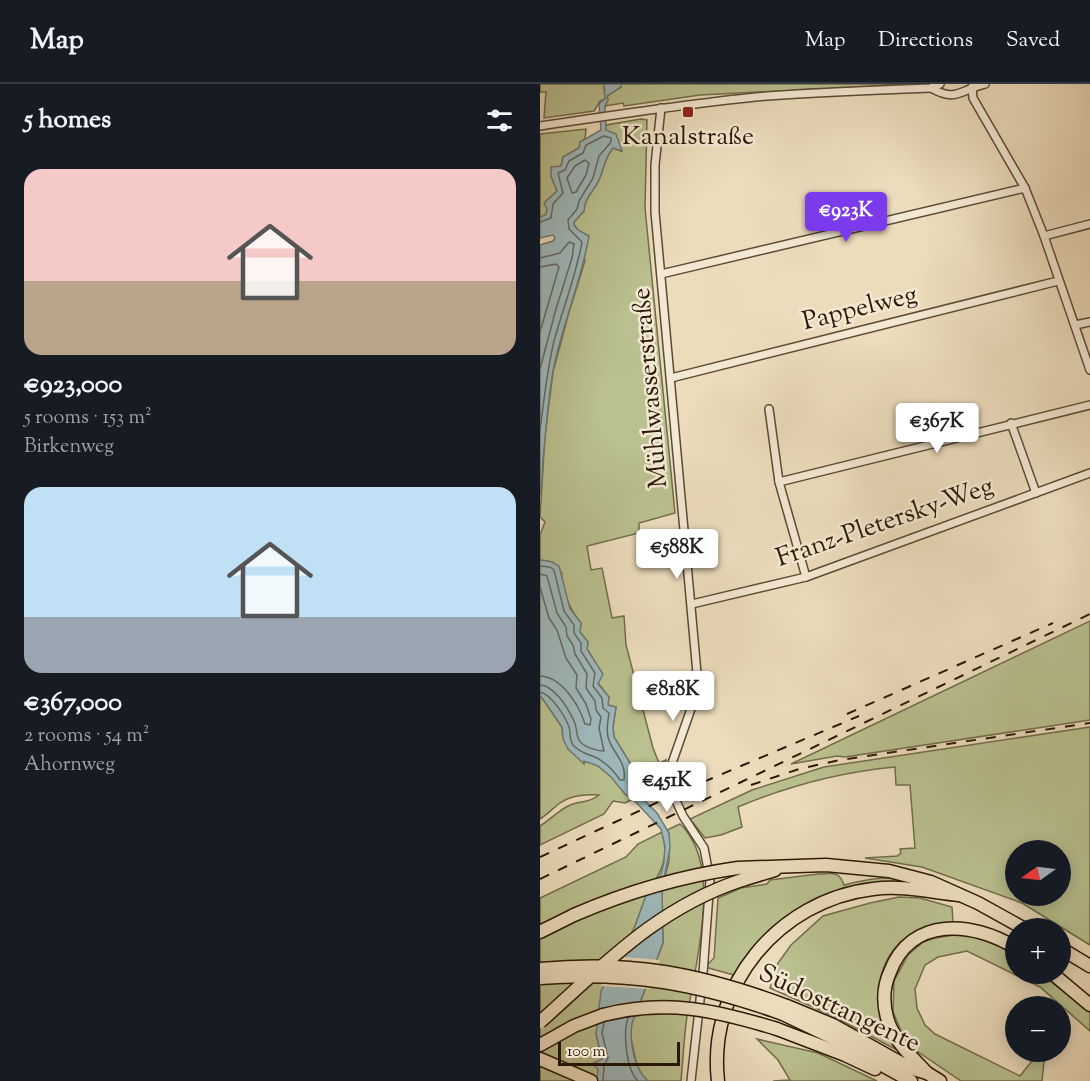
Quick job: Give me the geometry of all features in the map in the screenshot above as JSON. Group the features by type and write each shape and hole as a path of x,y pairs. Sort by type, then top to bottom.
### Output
{"highway":[{"path":"540,932 606,901 693,875 740,874 790,866 838,865 878,869 922,879 1005,919"},
{"path":"540,1022 645,929 740,874"},
{"path":"718,1081 717,1047 721,1023 732,991 746,965 758,950 790,920 832,898 865,890 905,888 959,895"},
{"path":"927,1073 898,1041 888,1020 884,997 892,965 908,945 924,935 941,929 981,931 1005,943"},
{"path":"1071,955 1090,966"},
{"name":"Südosttangente","path":"540,969 599,965 673,972 743,989 908,1079"},
{"name":"Südosttangente","path":"540,978 598,976 672,982 785,1010 833,1026 910,1068 927,1073 940,1081"},
{"path":"1065,984 1090,1005"},
{"path":"540,1045 589,1020 619,1011 648,1007 702,1009 777,1029 845,1055 886,1074 908,1079"},
{"path":"540,1059 591,1081"}],"street":[{"path":"540,126 661,108 836,91 931,88 940,84"},
{"path":"968,85 985,84"},
{"path":"931,88 942,94 962,94 968,85"},
{"path":"968,85 973,98 1024,188 1044,236 1090,370"},
{"name":"Mühlwasserstraße","path":"661,108 655,189 698,684 671,766 670,784 679,810 704,848 710,880 691,1081"},
{"path":"661,274 1024,188"},
{"path":"1044,236 1090,224"},
{"name":"Pappelweg","path":"671,378 1058,280"},
{"path":"1075,325 1090,321"},
{"path":"779,482 1090,405"},
{"path":"770,409 779,482 806,577"},
{"path":"1011,423 1036,493"},
{"name":"Franz-Pletersky-Weg","path":"692,604 806,577 1090,473"}],"green space":[{"path":"540,84 604,84 605,99 600,101 594,111 544,118 546,92 540,92"},
{"path":"621,84 919,84 700,95 624,106 623,103 605,106 607,96 621,87"},
{"path":"647,120 645,208 675,513 639,523 639,533 587,546 591,570 602,568 612,618 624,616 626,645 653,748 659,763 666,760 664,775 666,787 640,796 631,777 630,763 614,737 616,707 608,705 609,697 598,683 602,674 587,649 588,642 580,632 581,623 567,600 562,573 552,562 540,560 540,535 545,522 540,517 545,435 553,372 585,261 574,222 584,211 613,148 621,151 606,130 606,125"},
{"path":"586,129 585,139 580,142 579,148 563,157 561,166 551,176 557,191 545,203 548,209 546,214 540,218 540,134"},
{"path":"1090,621 1090,720 791,764"},
{"path":"540,695 562,727 563,739 584,763 587,761 598,766 612,777 625,794 633,799 625,803 613,801 604,814 540,845 540,826 568,806 591,800 599,795 569,798 540,819"},
{"path":"1090,727 1090,945 1071,933 1071,918 1046,918 1027,906 1071,906 1071,840 1005,840 1005,897 922,867 865,858 897,856 901,853 900,849 915,848 910,785 896,785 895,767 835,776 757,799 738,807 742,827 721,835 705,838 690,819 752,790 824,767"},
{"path":"680,824 691,838 699,856 703,877 704,901 699,950 687,1016 681,1081 648,1081 639,1074 630,1035 632,1023 663,943 662,889 669,861 669,833 667,830"},
{"path":"662,832 665,849 663,864 647,893 596,1033 602,1059 597,1081 540,1081 540,898 626,857 638,844"},
{"path":"818,874 837,875 844,885 878,878 911,881 910,885 830,894 802,907 737,976 705,967 714,958 718,898 741,888 767,884 770,880"},
{"path":"899,897 920,898 952,907 953,922 928,926 908,936 895,949 886,963 880,980 879,997 886,1033 895,1049 833,1016 770,988 778,963 791,945 823,916"},
{"path":"960,934 989,942 1005,950 1005,970 967,951 938,957 925,965 915,989 917,1008 925,1025 935,1034 1020,1076 1031,1062 1044,1062 1042,1081 961,1081 911,1047 893,1012 894,981 908,955 923,942"},
{"path":"1034,984 1054,984 1069,996 1050,996"},
{"path":"1071,998 1090,1013 1090,1031 1071,1014"},
{"path":"757,1039 818,1053 877,1081 773,1081 790,1080 778,1060"}],"water":[{"path":"604,84 621,84 621,87 607,96 605,106 606,130 616,134 622,151 613,148 586,202 584,211 574,222 578,230 589,236 553,371 540,495 540,245 553,241 555,238 553,235 540,238 540,218 546,214 547,209 544,203 557,191 551,176 551,167 561,166 563,157 579,148 580,142 601,130 599,104 605,99"},
{"path":"540,560 559,566 570,609 581,623 580,632 588,642 587,649 603,674 598,684 609,697 608,705 616,707 614,737 630,763 631,777 640,796 657,813 669,833 670,848 662,889 663,943 631,1030 636,1062 648,1081 597,1081 598,1069 592,1064 602,1059 596,1034 601,991 635,926 647,893 661,874 665,846 661,829 611,777 598,766 584,761 584,764 568,749 563,739 562,727 540,695"}],"pier":[{"path":"666,909 666,924 624,957 660,960 649,989 601,986 626,937"}],"railway":[{"path":"540,879 1090,614"},
{"path":"847,714 1053,623"},
{"path":"540,857 682,791 859,716"},
{"path":"751,785 799,769 840,760 1090,723"}],"place":[{"name":"Kanalstraße","path":"688,112"}]}
